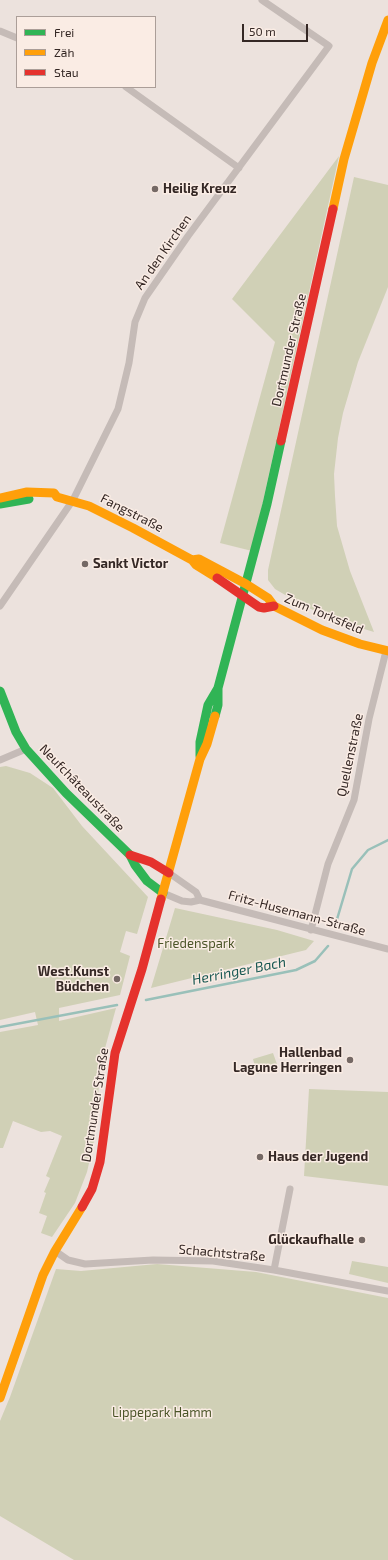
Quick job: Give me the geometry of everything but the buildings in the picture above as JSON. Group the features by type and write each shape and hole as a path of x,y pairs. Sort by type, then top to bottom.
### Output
{"main road":[{"name":"Dortmunder Straße","path":"0,1398 43,1275 55,1251 83,1207 92,1189 100,1162 115,1053 141,973 200,759 207,744 218,705 218,688 243,598 280,448 344,158 372,63 388,20"},
{"name":"Fangstraße","path":"0,498 16,493 36,492 54,493 57,497"},
{"name":"Fangstraße","path":"0,504 37,498 53,499 57,497 73,500 105,514 192,560 196,565 220,580 243,598"},
{"name":"Fangstraße","path":"192,560 199,558 246,584"},
{"name":"Zum Torksfeld","path":"246,584 268,598 274,606 322,630 387,651"},
{"name":"Zum Torksfeld","path":"243,598 259,607 264,608 274,606"},
{"name":"Neufchâteaustraße","path":"0,691 16,732 26,749 66,793 130,855 135,865 147,881 163,893"},
{"name":"Neufchâteaustraße","path":"130,855 151,862 169,873"}],"street":[{"name":"An den Kirchen","path":"0,606 73,500 118,408 129,363 135,322 145,298 238,168 329,46 262,0"},
{"path":"0,31 16,38"},
{"path":"127,88 238,168"},
{"name":"Quellenstraße","path":"311,930 328,864 354,800 369,719 387,651"},
{"path":"0,760 26,749"},
{"path":"169,873 196,892 200,900"},
{"name":"Fritz-Husemann-Straße","path":"163,893 182,901 191,902 200,900 388,949"},
{"path":"274,1270 290,1189"},
{"name":"Schachtstraße","path":"55,1251 68,1260 85,1264 153,1260 213,1261 274,1270 388,1291"}],"green space":[{"path":"339,156 252,551 220,543 275,342 232,299"},
{"path":"354,177 388,185 388,287 358,362 343,413 338,438 334,474 337,526 350,571 374,632 331,619 275,589 268,580 268,570"},
{"path":"6,766 30,773 53,788 82,826 148,897 137,934 126,931 120,952 130,956 120,995 59,1008 59,1021 116,1008 101,1063 94,1141 87,1172 75,1203 52,1237 41,1233 47,1216 39,1213 46,1193 44,1192 50,1178 46,1176 62,1136 50,1131 41,1132 13,1121 3,1148 0,1148 0,1032 38,1025 35,1012 0,1020 0,767"},
{"name":"Friedenspark","path":"175,908 277,930 314,941 306,950 151,988"},
{"path":"273,1053 278,1067 257,1074 253,1059"},
{"path":"309,1089 388,1092 388,1186 304,1176"},
{"path":"352,1261 388,1267 388,1283 349,1274"},
{"name":"Lippepark Hamm","path":"157,1264 256,1272 388,1298 388,1560 74,1560 0,1516 0,1421 56,1269 81,1271"}],"waterway":[{"name":"Herringer Bach","path":"335,926 352,869 368,850 388,840"},
{"name":"Herringer Bach","path":"146,1000 296,970 315,961 328,946"},
{"name":"Herringer Bach","path":"0,1027 117,1005"}],"traffic: fast":[{"path":"215,716 218,705 218,688 267,504 281,441"},
{"path":"0,504 29,499"},
{"path":"200,756 200,742 208,705 218,688"},
{"path":"0,691 16,732 26,749 66,793 130,855 135,865 147,881 163,893"}],"traffic: slow":[{"path":"333,209 344,159 372,63 388,20"},
{"path":"0,498 27,492 54,493 57,497 89,506 133,528 192,560 196,565 217,578"},
{"path":"192,560 199,559 246,584 268,598 274,606 322,630 360,644 388,651"},
{"path":"161,899 200,759 207,744 215,716"},
{"path":"0,1398 43,1275 55,1251 82,1207"}],"traffic: jam":[{"path":"281,441 333,209"},
{"path":"217,578 259,607 264,608 274,606"},
{"path":"130,855 151,862 169,873"},
{"path":"82,1207 92,1189 100,1162 115,1053 142,969 161,899"}],"place":[{"name":"Heilig Kreuz","path":"155,189"},
{"name":"Sankt Victor","path":"85,564"},
{"name":"West.Kunst Büdchen","path":"117,979"},
{"name":"Hallenbad Lagune Herringen","path":"350,1060"},
{"name":"Haus der Jugend","path":"260,1157"},
{"name":"Glückaufhalle","path":"362,1240"}]}
